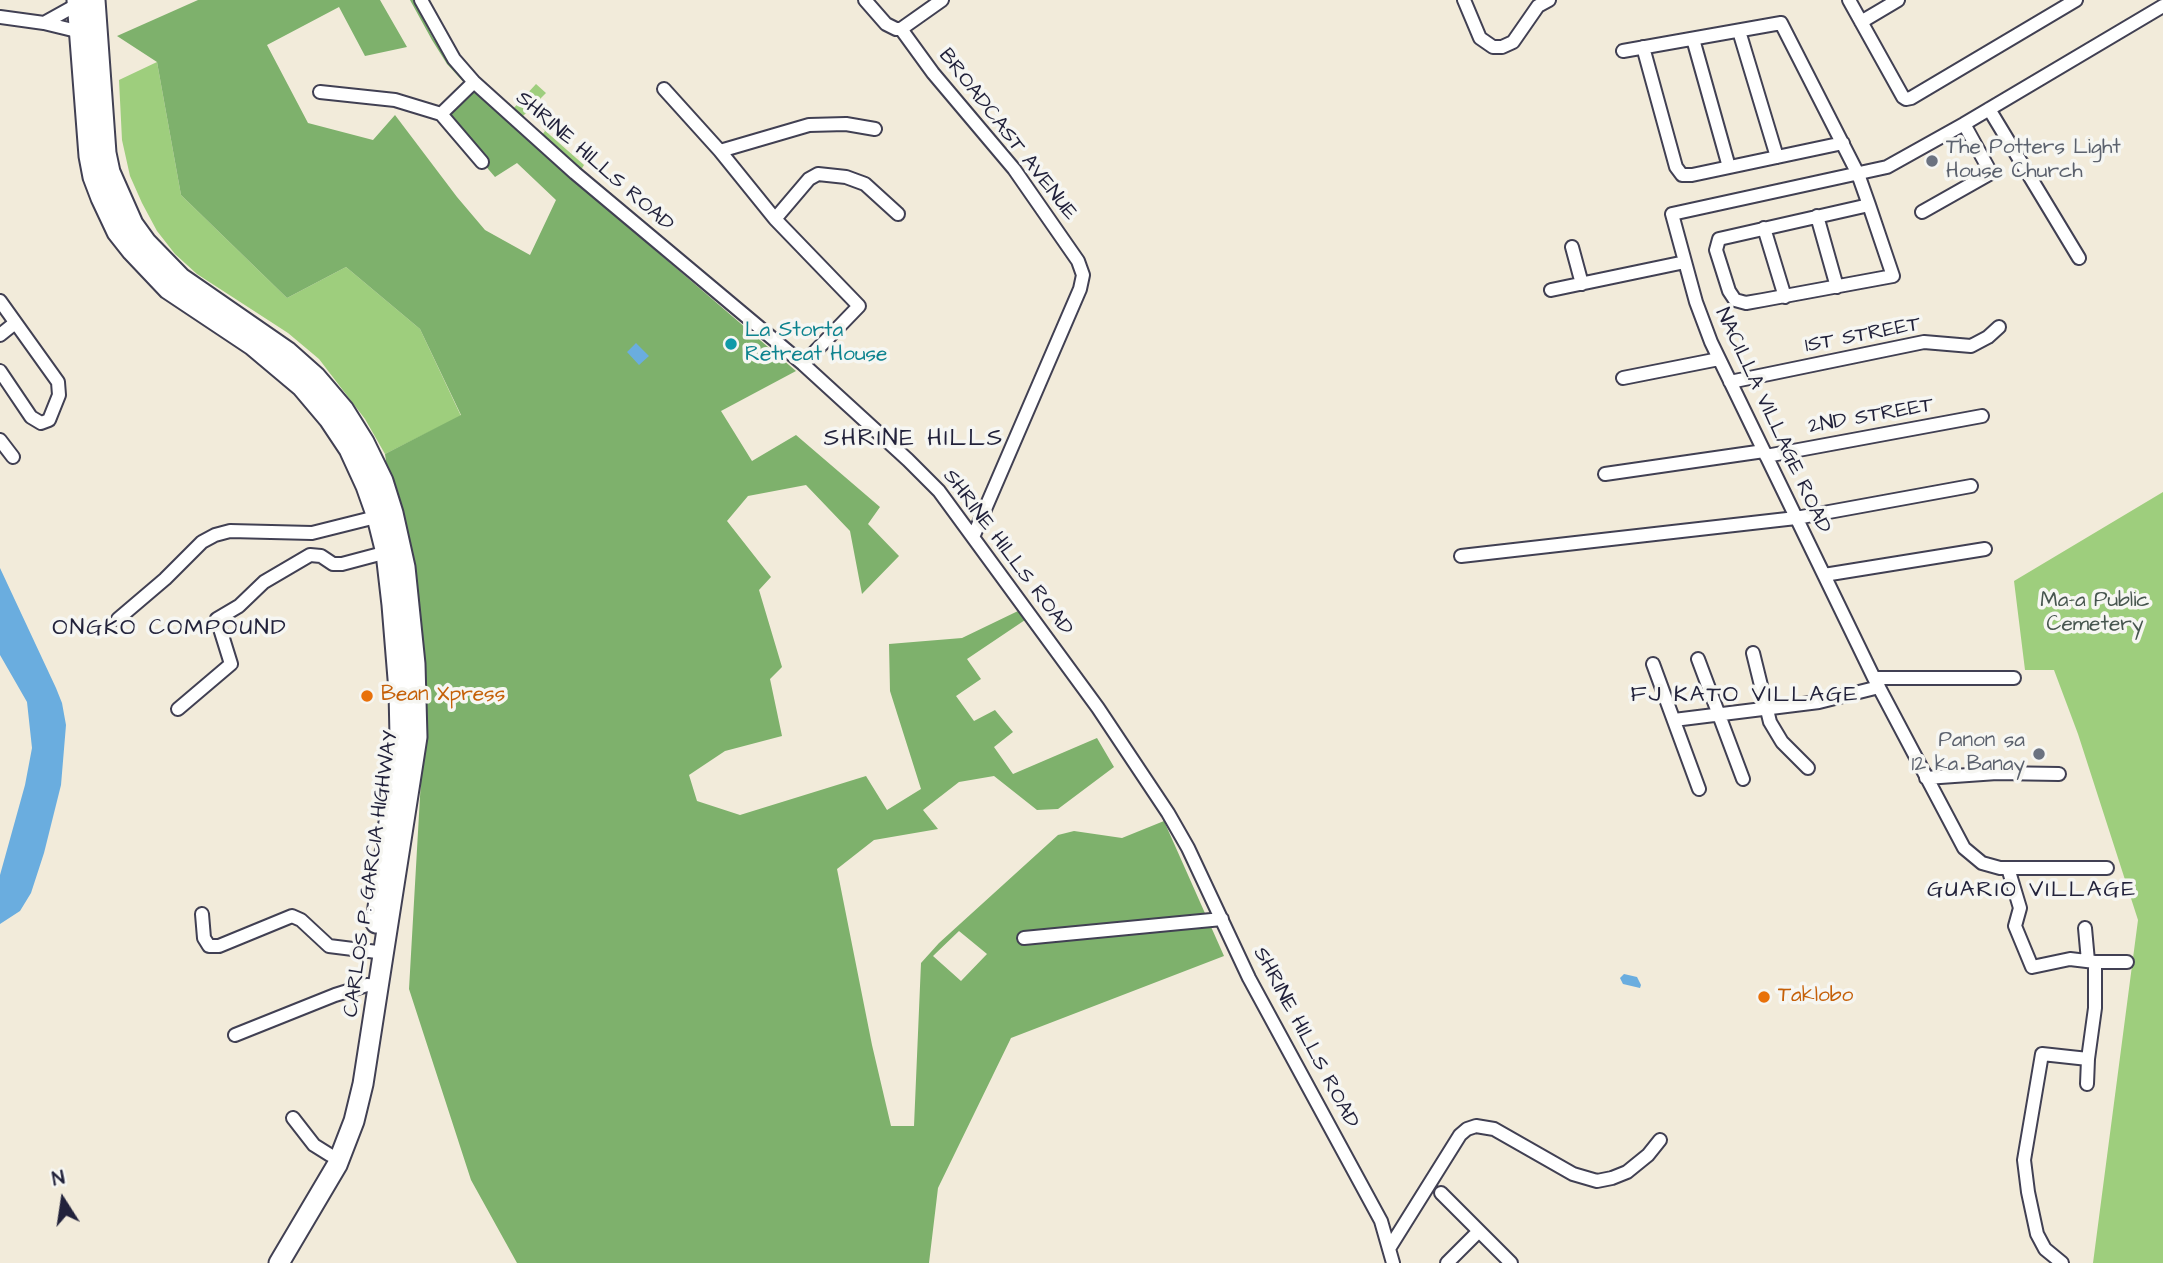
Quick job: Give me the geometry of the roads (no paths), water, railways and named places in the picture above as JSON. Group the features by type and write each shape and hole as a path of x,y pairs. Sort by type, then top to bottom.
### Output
{"highway":[{"name":"CARLOS P. GARCIA HIGHWAY","path":"86,1 110,172 133,224 146,242 181,278 264,333 305,367 344,410 365,442 383,481 385,515 415,664 417,737 378,952 363,1084 347,1144 279,1263"},
{"name":"CARLOS P. GARCIA HIGHWAY","path":"266,1263 330,1155 345,1117 373,986"}],"street":[{"name":"SHRINE HILLS ROAD","path":"421,0 454,59 474,82 575,173 803,364 939,491 1098,708 1136,763 1188,848 1249,978 1377,1213 1393,1263"},
{"path":"865,0 890,28 901,29 942,0"},
{"path":"1464,0 1480,38 1493,47 1502,47 1513,43 1538,6 1549,0"},
{"path":"1849,0 1906,99 2076,0"},
{"path":"1861,22 1898,0"},
{"path":"44,23 86,1"},
{"name":"NACILLA VILLAGE ROAD","path":"2107,869 2008,869 1982,863 1969,854 1876,682 1719,359 1704,324 1672,214 1894,164 2163,6"},
{"path":"0,17 90,32"},
{"path":"1623,51 1780,23 1858,174 1869,205 1893,276 1746,303 1735,300 1729,291 1716,250 1716,242 1723,237 1869,205"},
{"name":"BROADCAST AVENUE","path":"901,29 933,73 1014,169 1078,261 1083,275 1080,289 973,537"},
{"path":"1739,30 1777,157"},
{"path":"1693,39 1729,167"},
{"path":"1643,47 1676,167 1682,175 1843,143"},
{"path":"441,114 474,82"},
{"path":"664,89 720,151 775,219 859,306 803,364"},
{"path":"320,92 395,100 441,114 482,162"},
{"path":"1989,109 2079,258"},
{"path":"720,151 810,125 846,124 875,129"},
{"path":"1922,212 1991,173 1964,124"},
{"path":"775,219 809,179 818,174 846,177 865,184 898,214"},
{"path":"1817,216 1837,287"},
{"path":"1764,228 1785,297"},
{"path":"1572,247 1582,284"},
{"path":"1551,290 1685,262"},
{"path":"0,301 60,387 56,406 49,420 41,423 31,417 0,370"},
{"path":"0,335 15,323"},
{"name":"1ST STREET","path":"1730,382 1924,342 1971,346 1999,327"},
{"path":"1623,378 1719,359"},
{"name":"2ND STREET","path":"1605,474 1765,454 1982,416"},
{"path":"0,440 13,457"},
{"path":"1461,556 1796,518 1971,486"},
{"path":"118,619 165,579 202,542 215,535 230,531 312,533 385,515"},
{"path":"1824,575 1985,549"},
{"path":"177,709 232,664 217,619 239,606 264,582 310,555 321,556 333,564 342,564 394,551"},
{"path":"1753,653 1774,732 1808,768"},
{"path":"1698,660 1743,779"},
{"path":"1653,664 1699,789"},
{"path":"1674,720 1766,710 1845,697 1876,682 2014,678"},
{"path":"1926,778 1971,774 2059,774"},
{"path":"2008,869 2020,908 2015,926 2032,967 2060,960 2127,962"},
{"path":"202,914 204,938 209,946 219,946 292,916 302,920 328,946 378,952"},
{"path":"1024,938 1222,919"},
{"path":"2085,928 2095,1008 2087,1084"},
{"path":"235,1035 335,995 373,986"},
{"path":"2062,1263 2045,1249 2037,1234 2025,1180 2025,1149 2038,1092 2042,1054 2088,1059"},
{"path":"293,1118 314,1145 330,1155"},
{"path":"1390,1247 1460,1135 1467,1129 1476,1126 1494,1129 1573,1174 1597,1181 1627,1172 1648,1155 1660,1140"},
{"path":"1441,1193 1511,1263"},
{"path":"1447,1263 1479,1231"}],"water":[{"path":"636,343 649,356 639,365 627,352"},
{"path":"0,568 56,688 66,725 61,785 31,893 20,911 0,924 0,875 25,785 32,748 27,702 0,655"},
{"path":"1624,974 1637,977 1640,988 1623,984 1620,978"}],"place":[{"name":"The Potters Light House Church","path":"1932,161"},
{"name":"La Storta Retreat House","path":"731,344"},
{"name":"Bean Xpress","path":"367,696"},
{"name":"Panon sa 12 ka Banay","path":"2039,754"},
{"name":"Taklobo","path":"1764,997"}],"district":[{"name":"SHRINE HILLS","path":"914,440"},
{"name":"ONGKO COMPOUND","path":"170,629"},
{"name":"FJ KATO VILLAGE","path":"1745,696"},
{"name":"GUARIO VILLAGE","path":"2032,891"}],"park label":[{"name":"Ma-a Public Cemetery","path":"2095,614"}]}
